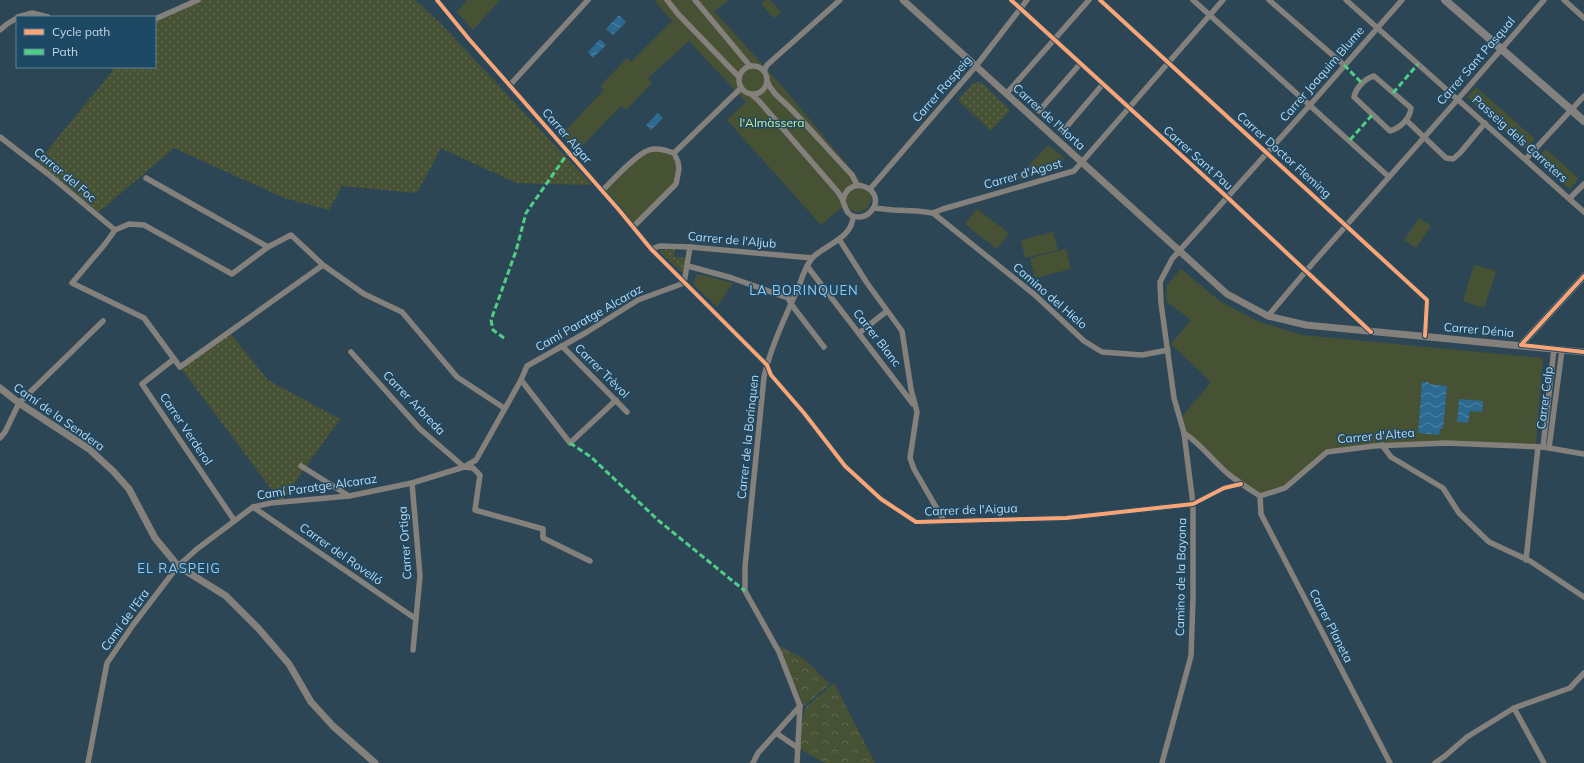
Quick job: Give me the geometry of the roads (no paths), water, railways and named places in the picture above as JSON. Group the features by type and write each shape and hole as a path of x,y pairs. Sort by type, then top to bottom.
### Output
{"main road":[{"path":"1445,0 1584,121"}],"street":[{"path":"156,19 198,0"},
{"name":"Carrer Algar","path":"437,0 468,38 651,249 684,283"},
{"path":"510,85 588,0"},
{"path":"667,0 678,14 739,78 741,88 759,101 837,191 843,200"},
{"path":"696,0 750,66"},
{"path":"764,70 840,0"},
{"name":"Carrer de l'Horta","path":"903,0 1179,251"},
{"name":"Carrer Sant Pau","path":"1011,0 1227,197 1371,332"},
{"name":"Carrer Raspeig","path":"870,189 976,66 1028,0"},
{"path":"1007,93 1089,0"},
{"name":"Carrer Doctor Fleming","path":"1100,0 1427,300 1425,336"},
{"path":"1193,0 1388,176"},
{"name":"Carrer d'Agost","path":"874,208 917,210 933,213 1074,171 1222,0"},
{"path":"1269,0 1344,65"},
{"name":"Passeig dels Carreters","path":"1346,0 1584,212"},
{"name":"Carrer Joaquim Blume","path":"1179,251 1267,154 1402,0"},
{"name":"Carrer Sant Pasqual","path":"1268,316 1388,176 1458,99 1544,0"},
{"path":"1564,0 1584,18"},
{"path":"22,16 32,13 44,16"},
{"path":"0,30 16,18"},
{"path":"1039,110 1080,64"},
{"path":"739,78 742,71 750,66 759,67 764,70 770,88 776,96 792,110 852,175 857,185"},
{"path":"1374,76 1411,108 1410,114 1406,120 1397,129 1390,131 1354,97 1355,92 1368,78 1374,76"},
{"path":"751,94 759,93 764,89 767,81"},
{"path":"1063,131 1103,84"},
{"path":"674,153 741,88"},
{"path":"1526,159 1584,96"},
{"path":"1406,120 1446,158 1453,159 1460,153 1485,123"},
{"name":"Carrer del Foc","path":"0,137 48,174 115,230"},
{"path":"602,191 632,162 649,150 660,148 674,153 679,169 676,184 633,227"},
{"path":"146,178 268,247"},
{"path":"1570,198 1584,184"},
{"path":"857,185 866,186 870,189 875,199 874,208 872,211 864,216 853,216 847,212 844,207 843,200 845,192 851,187 857,185"},
{"name":"Camino del Hielo","path":"933,213 1035,295 1084,341 1102,352 1142,355 1168,350"},
{"name":"Carrer de la Borinquen","path":"800,706 779,652 745,591 745,567 764,377 767,365 807,266 812,258 839,239 849,229 853,221 853,216"},
{"path":"323,265 180,367 144,318 72,283 115,230 128,224 144,225 232,274 268,247 291,235 323,265 364,294 402,312 457,377 504,408"},
{"path":"839,239 867,283 902,331 914,405 917,412 910,458 914,469 944,521"},
{"name":"Carrer de l'Aljub","path":"651,249 660,246 690,247 812,258"},
{"path":"684,283 690,247"},
{"name":"Carrer Dénia","path":"1179,251 1228,294 1268,316 1306,325 1584,352"},
{"name":"Camino de la Bayona","path":"1162,763 1191,656 1193,599 1193,504 1184,433 1174,398 1161,303 1160,282 1165,269 1179,251"},
{"path":"688,266 732,278 788,298 824,347"},
{"name":"Carrer Blanc","path":"807,266 914,405"},
{"path":"1521,345 1584,276"},
{"name":"Camí Paratge Alcaraz","path":"178,566 234,520 253,507 271,503 349,496 412,483 464,467 476,460 521,380 527,366 638,300 684,283"},
{"name":"Carrer de l'Aigua","path":"684,283 767,365 771,375 804,413 845,466 862,483 881,498 916,522 1066,518 1193,504"},
{"path":"859,333 887,311"},
{"path":"0,438 5,432 19,403 103,321"},
{"name":"Carrer Trèvol","path":"562,346 627,412"},
{"name":"Carrer Calp","path":"1544,448 1554,349"},
{"name":"Carrer Calp","path":"1544,448 1562,350"},
{"name":"Carrer Arbreda","path":"351,352 420,429 464,467 473,468 480,475 475,510 543,529 543,538 590,561"},
{"name":"Carrer Verderol","path":"174,359 142,384 234,520"},
{"path":"521,380 570,443 616,400"},
{"name":"Camí de la Sendera","path":"0,388 19,403 89,449 113,471 129,488 155,538 178,566 226,596 258,628 289,664 311,702 333,726 375,763"},
{"path":"1184,433 1196,441 1241,484 1260,496"},
{"name":"Carrer d'Altea","path":"1260,496 1285,488 1326,452 1382,445 1446,442 1544,448 1584,454"},
{"path":"1382,445 1391,457 1442,488 1459,513 1489,542 1526,560 1584,598"},
{"path":"1526,560 1544,448"},
{"path":"301,466 349,496"},
{"name":"Carrer Ortiga","path":"412,483 420,576 413,650"},
{"path":"1193,504 1224,488 1241,484"},
{"name":"Carrer Planeta","path":"1260,496 1261,514 1390,763"},
{"name":"Carrer del Rovelló","path":"253,507 416,619"},
{"name":"Camí de l'Era","path":"88,763 107,663 133,625 178,566"},
{"path":"1435,763 1467,736 1514,708 1570,688 1584,673"},
{"path":"753,763 758,753 800,706"},
{"path":"798,763 800,706"},
{"path":"1514,708 1544,763"},
{"path":"776,733 798,748"}],"water":[{"path":"619,15 626,22 613,35 606,29"},
{"path":"600,39 606,45 593,58 588,52"},
{"path":"658,113 663,118 651,130 646,125"},
{"path":"1422,382 1447,386 1443,429 1440,429 1439,435 1418,433"},
{"path":"1459,399 1483,401 1482,412 1470,411 1468,423 1457,422"}],"district":[{"name":"LA BORINQUEN","path":"804,290"},
{"name":"EL RASPEIG","path":"179,568"}],"park label":[{"name":"l'Almàssera","path":"772,123"}]}
